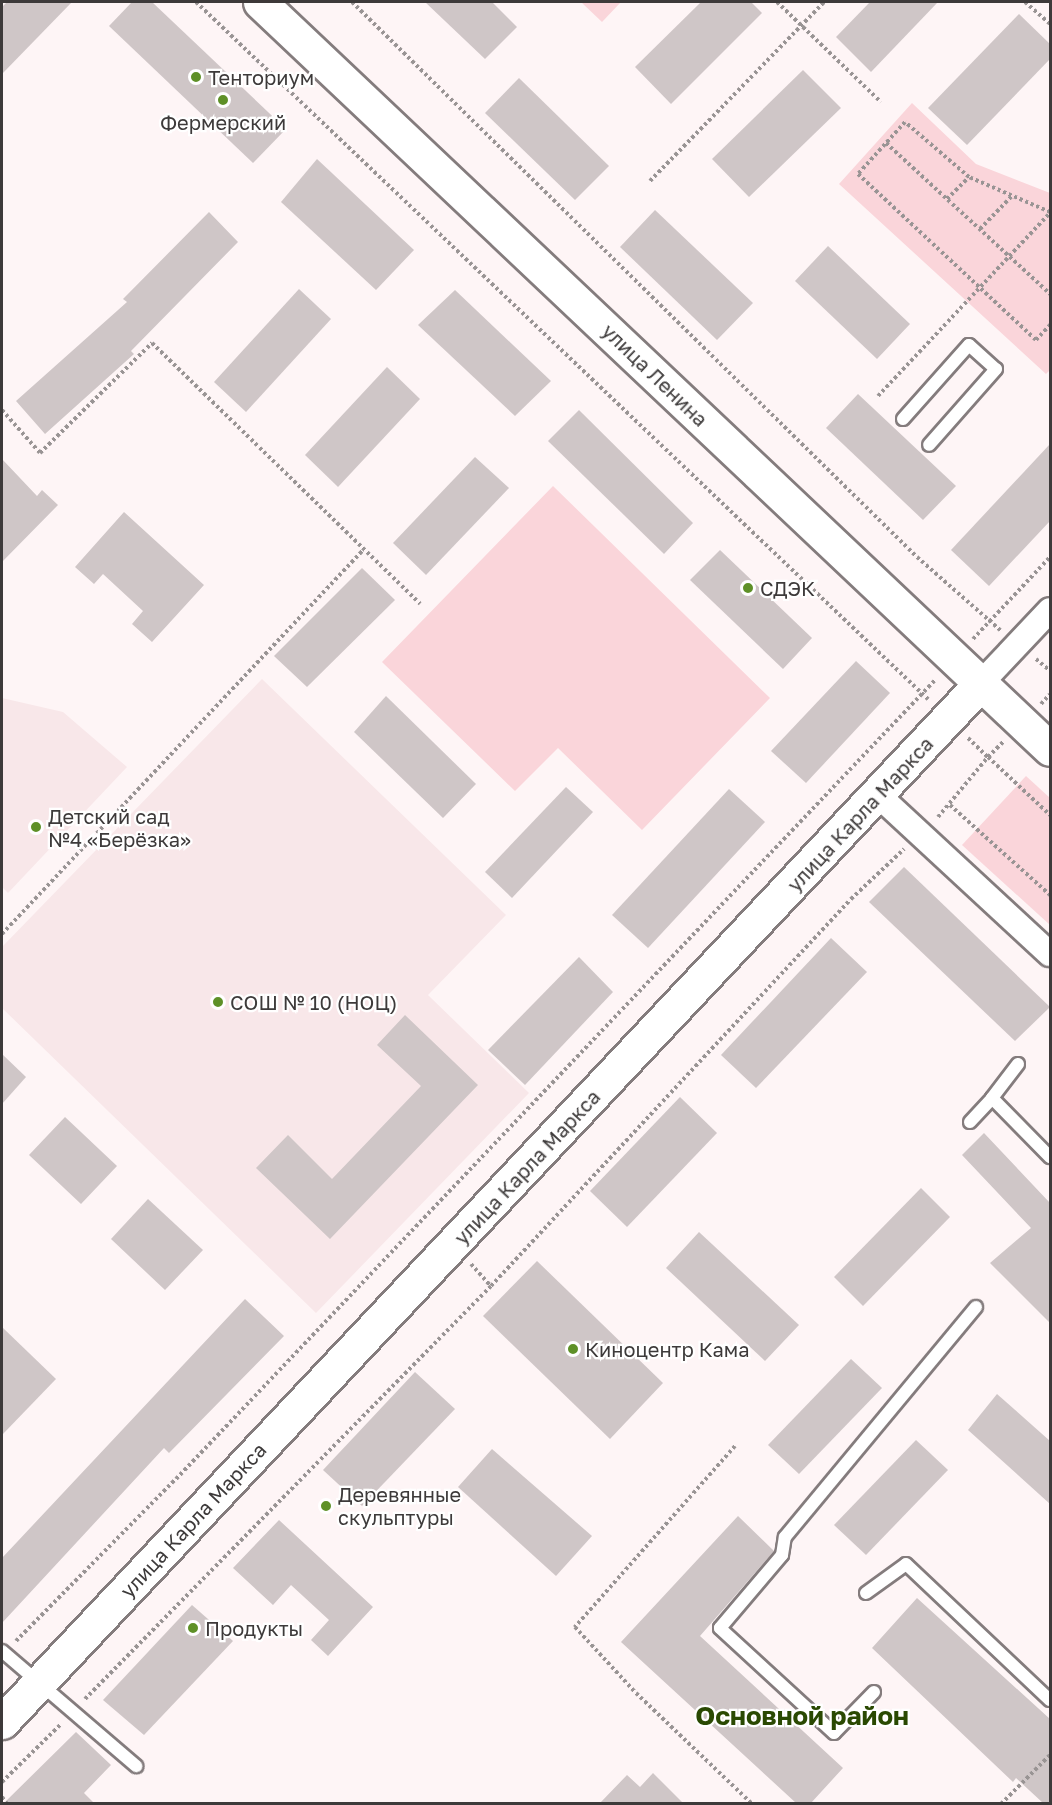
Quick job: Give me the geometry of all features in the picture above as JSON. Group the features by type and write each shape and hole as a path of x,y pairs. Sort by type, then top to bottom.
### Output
{"street":[{"name":"улица Ленина","path":"260,2 1050,749"},
{"name":"улица Карла Маркса","path":"2,1722 879,795 1050,610"},
{"path":"879,795 1050,954"}],"lane":[{"path":"903,419 969,345 996,369 929,445"},
{"path":"970,1122 1018,1064"},
{"path":"992,1098 1050,1157"},
{"path":"874,1692 834,1733 720,1628 782,1555 785,1537 976,1307"},
{"path":"866,1593 906,1564 1050,1700"},
{"path":"3,1652 136,1766"}],"path":[{"path":"196,2 1050,815"},
{"path":"352,2 917,557 989,621"},
{"path":"777,2 881,102"},
{"path":"650,181 824,2"},
{"path":"1025,2 1050,24"},
{"path":"878,396 980,287 1050,213 969,177 905,122 858,174 980,287 1036,340 1050,325"},
{"path":"886,143 1050,294"},
{"path":"947,199 969,177"},
{"path":"980,229 1012,196"},
{"path":"2,410 40,453 152,343 420,604"},
{"path":"2,934 364,549"},
{"path":"3,1652 176,1479 956,659 1050,557"},
{"path":"2,1782 491,1286 851,899 950,805 988,757 1050,694"},
{"path":"950,805 1050,895"},
{"path":"735,1446 575,1627 636,1693 752,1803"},
{"path":"1001,1803 1050,1755"},
{"path":"2,1797 8,1803"}],"shaded area":[{"path":"581,2 621,2 602,22"},
{"path":"912,103 976,164 1050,193 1050,370 1046,374 839,184"},
{"path":"553,486 770,698 642,830 558,748 515,791 382,662"},
{"name":"СОШ № 10 (НОЦ)","path":"262,679 506,915 428,995 529,1093 316,1313 2,1008 2,947"},
{"name":"Детский сад №4 «Берёзка»","path":"2,698 63,712 127,767 8,893 2,887"},
{"path":"1026,776 1050,798 1050,925 962,845"}],"building":[{"path":"7,2 72,2 2,74 2,7"},
{"path":"132,2 152,2 286,129 253,163 109,26"},
{"path":"425,2 492,2 517,27 485,59"},
{"path":"701,2 751,2 762,13 671,104 635,67"},
{"path":"870,2 938,2 871,72 836,37"},
{"path":"1019,14 1050,44 1050,59 967,145 928,108"},
{"path":"803,70 841,108 749,197 712,159"},
{"path":"519,78 609,166 575,200 485,113"},
{"path":"317,159 414,250 376,290 281,202"},
{"path":"655,210 753,303 717,340 620,247"},
{"path":"209,212 238,242 131,351 134,354 45,434 16,401 127,302 123,299"},
{"path":"828,246 910,324 877,359 795,281"},
{"path":"299,289 331,319 246,412 214,382"},
{"path":"455,290 551,381 515,416 418,325"},
{"path":"387,367 420,399 338,487 305,455"},
{"path":"858,394 956,486 923,520 826,428"},
{"path":"579,410 693,523 664,554 548,441"},
{"path":"1050,444 1050,521 989,586 951,550"},
{"path":"475,457 509,488 426,575 393,543"},
{"path":"2,459 37,496 42,490 58,505 2,562"},
{"path":"124,512 204,585 152,642 132,624 143,611 103,574 94,584 75,567"},
{"path":"720,550 812,638 783,669 690,580"},
{"path":"362,568 395,600 307,687 274,656"},
{"path":"856,661 890,693 806,783 771,751"},
{"path":"386,696 476,784 443,818 354,732"},
{"path":"566,787 593,812 512,898 485,872"},
{"path":"729,789 765,822 648,948 612,915"},
{"path":"904,867 1050,1007 1015,1041 869,902"},
{"path":"831,938 867,972 756,1088 721,1055"},
{"path":"579,957 613,992 525,1085 488,1050"},
{"path":"405,1015 478,1085 330,1239 256,1168 288,1135 332,1179 421,1086 377,1045"},
{"path":"2,1054 26,1077 2,1104"},
{"path":"680,1097 717,1133 627,1227 590,1191"},
{"path":"65,1117 117,1166 81,1204 29,1155"},
{"path":"984,1133 1050,1203 1050,1323 990,1263 1031,1228 962,1155"},
{"path":"921,1188 950,1217 863,1306 834,1277"},
{"path":"148,1199 203,1250 165,1290 111,1239"},
{"path":"699,1232 799,1325 765,1361 666,1268"},
{"name":"Киноцентр Кама","path":"537,1261 663,1383 610,1439 483,1316"},
{"path":"245,1299 284,1336 169,1453 164,1448 2,1623 2,1558"},
{"path":"2,1327 56,1379 2,1435"},
{"path":"851,1359 882,1388 799,1474 768,1445"},
{"path":"415,1372 455,1409 362,1506 323,1470"},
{"path":"997,1394 1050,1441 1050,1504 968,1430"},
{"path":"916,1440 948,1470 866,1555 834,1525"},
{"path":"492,1449 592,1536 556,1576 458,1487"},
{"path":"738,1516 774,1551 700,1636 843,1768 811,1803 796,1803 621,1642"},
{"path":"279,1520 373,1607 328,1656 311,1640 329,1620 291,1585 273,1605 233,1568"},
{"path":"917,1598 1050,1719 1050,1803 1043,1803 1016,1778 1013,1782 872,1648"},
{"path":"192,1605 233,1641 144,1735 103,1700"},
{"path":"76,1732 111,1765 84,1793 94,1803 4,1803"},
{"path":"653,1773 683,1803 600,1803 627,1775 640,1787"}],"place":[{"name":"Тенториум","path":"196,77"},
{"name":"Фермерский","path":"223,100"},
{"name":"СДЭК","path":"748,588"},
{"name":"Детский сад №4 «Берёзка»","path":"36,827"},
{"name":"СОШ № 10 (НОЦ)","path":"218,1002"},
{"name":"Киноцентр Кама","path":"573,1349"},
{"name":"Деревянные скульптуры","path":"326,1506"},
{"name":"Продукты","path":"193,1628"}],"district":[{"name":"Основной район","path":"802,1716"}]}
